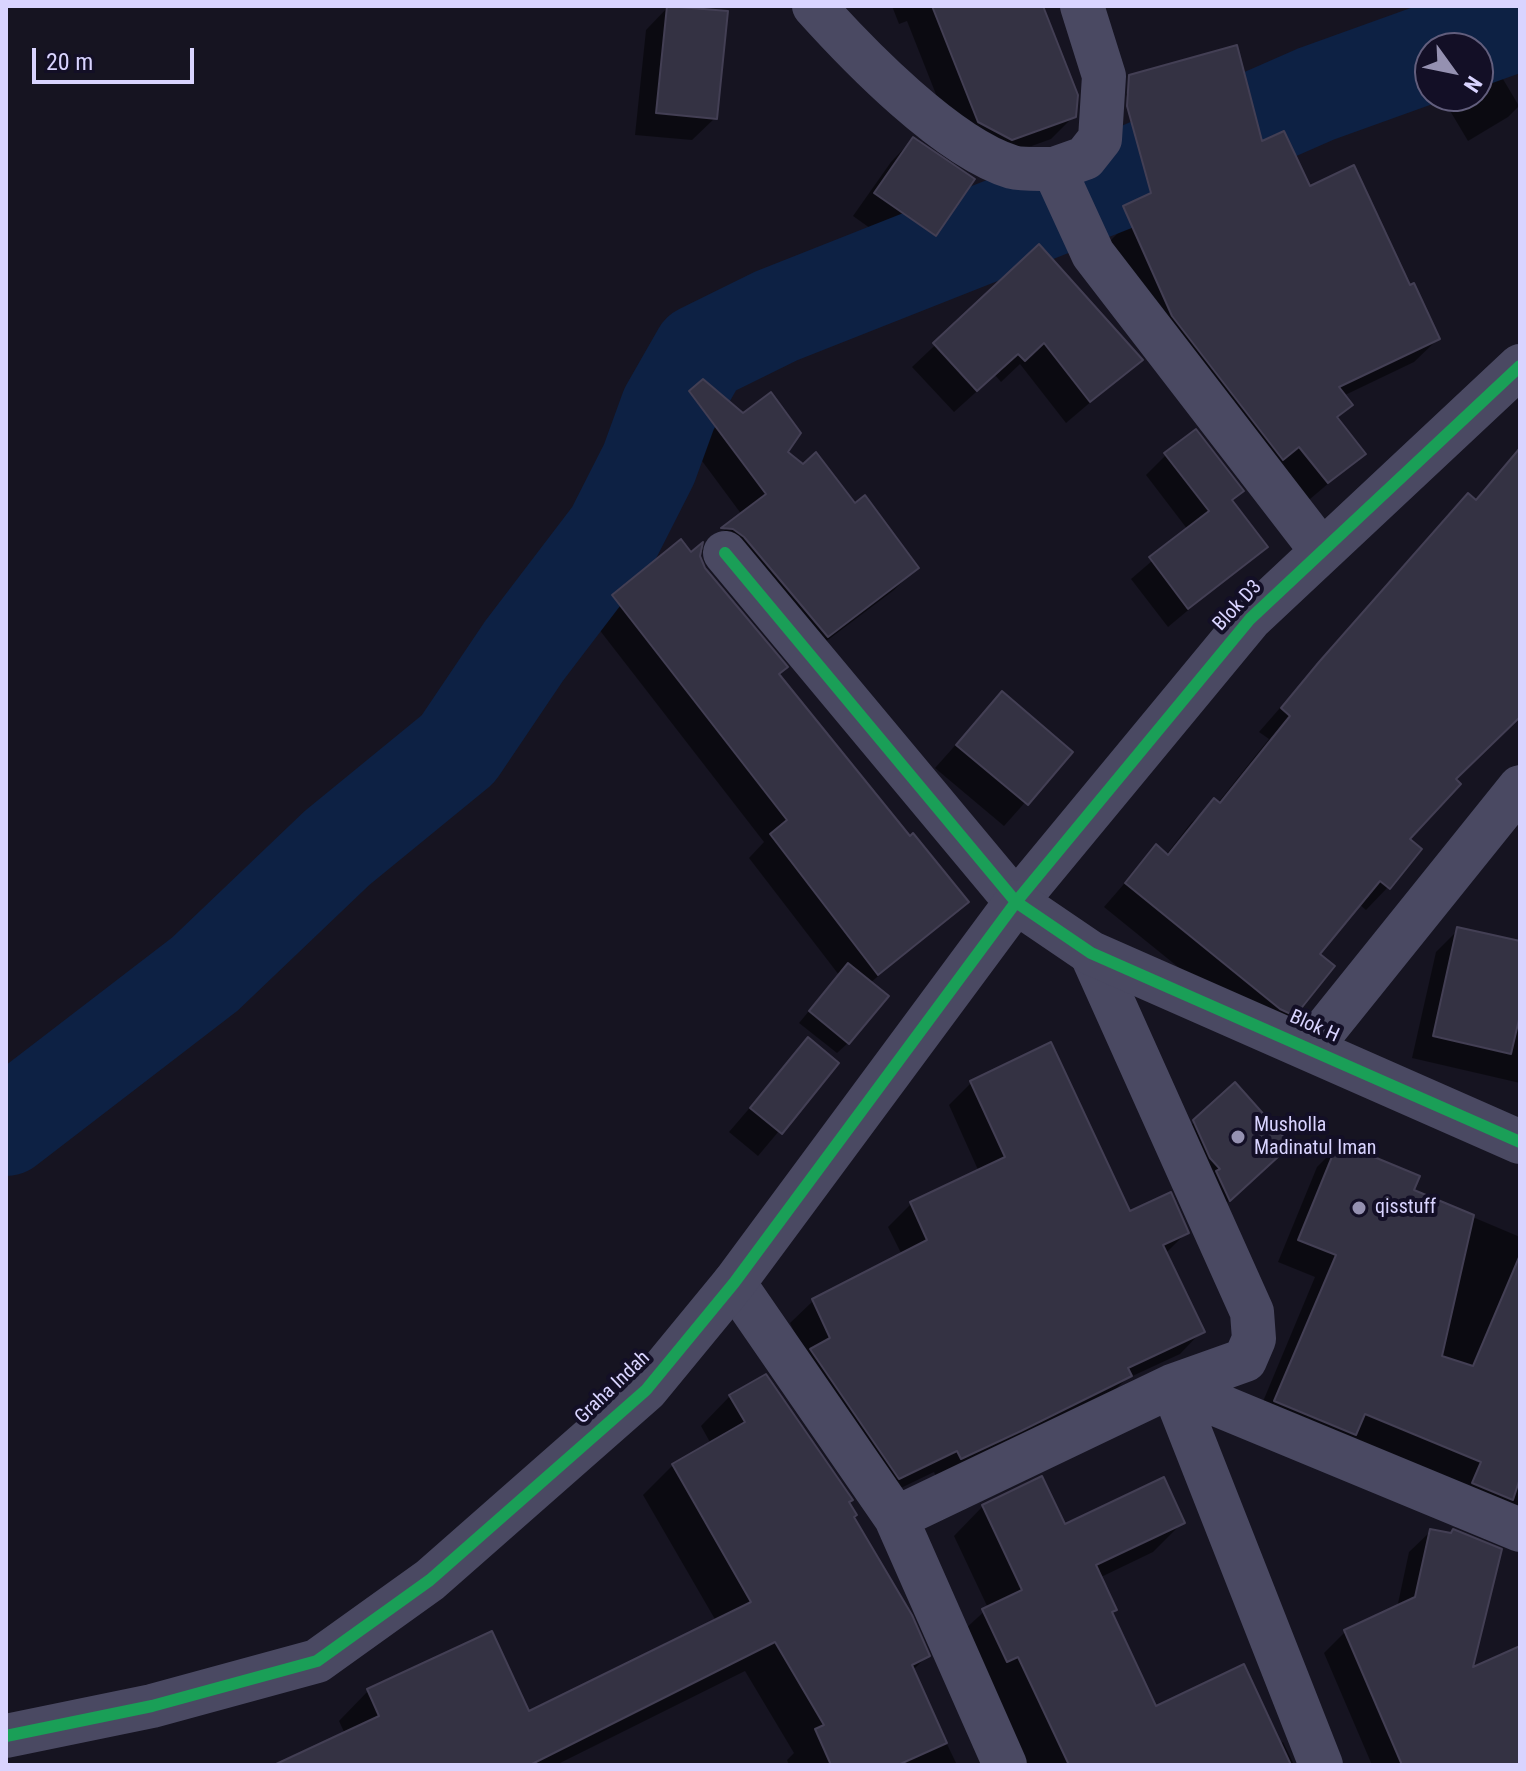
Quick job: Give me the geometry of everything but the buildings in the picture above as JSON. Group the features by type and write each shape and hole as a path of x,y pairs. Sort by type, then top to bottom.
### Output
{"street":[{"path":"814,6 918,106 973,150 1014,168 1058,178 1085,158 1100,139 1104,76 1082,6"},
{"path":"1058,178 1093,254 1321,550"},
{"name":"Blok D3","path":"1016,902 1250,619 1520,366"},
{"path":"725,553 1016,902 1091,953 1252,1312 1254,1339 1245,1360 1172,1386 896,1518"},
{"path":"1311,1047 1520,787"},
{"name":"Graha Indah","path":"6,1736 152,1706 317,1661 430,1580 646,1390 734,1283 1016,902"},
{"name":"Blok H","path":"1091,953 1311,1047 1520,1142"},
{"path":"734,1283 896,1518 1005,1765"},
{"path":"1172,1386 1520,1530"},
{"path":"1172,1386 1321,1765"}],"waterway":[{"path":"1489,32 1520,21"},
{"path":"6,1127 205,974 337,848 458,749 524,651 614,533 649,464 669,409 701,353 776,316 1120,180 1316,94 1414,59"}],"cycle path":[{"path":"6,1736 152,1706 317,1661 430,1580 646,1390 734,1283 1016,902 1250,619 1520,366"},
{"path":"725,553 1016,902 1091,953 1520,1142"}],"place":[{"name":"Musholla Madinatul Iman","path":"1238,1137"},
{"name":"qisstuff","path":"1359,1208"}]}
